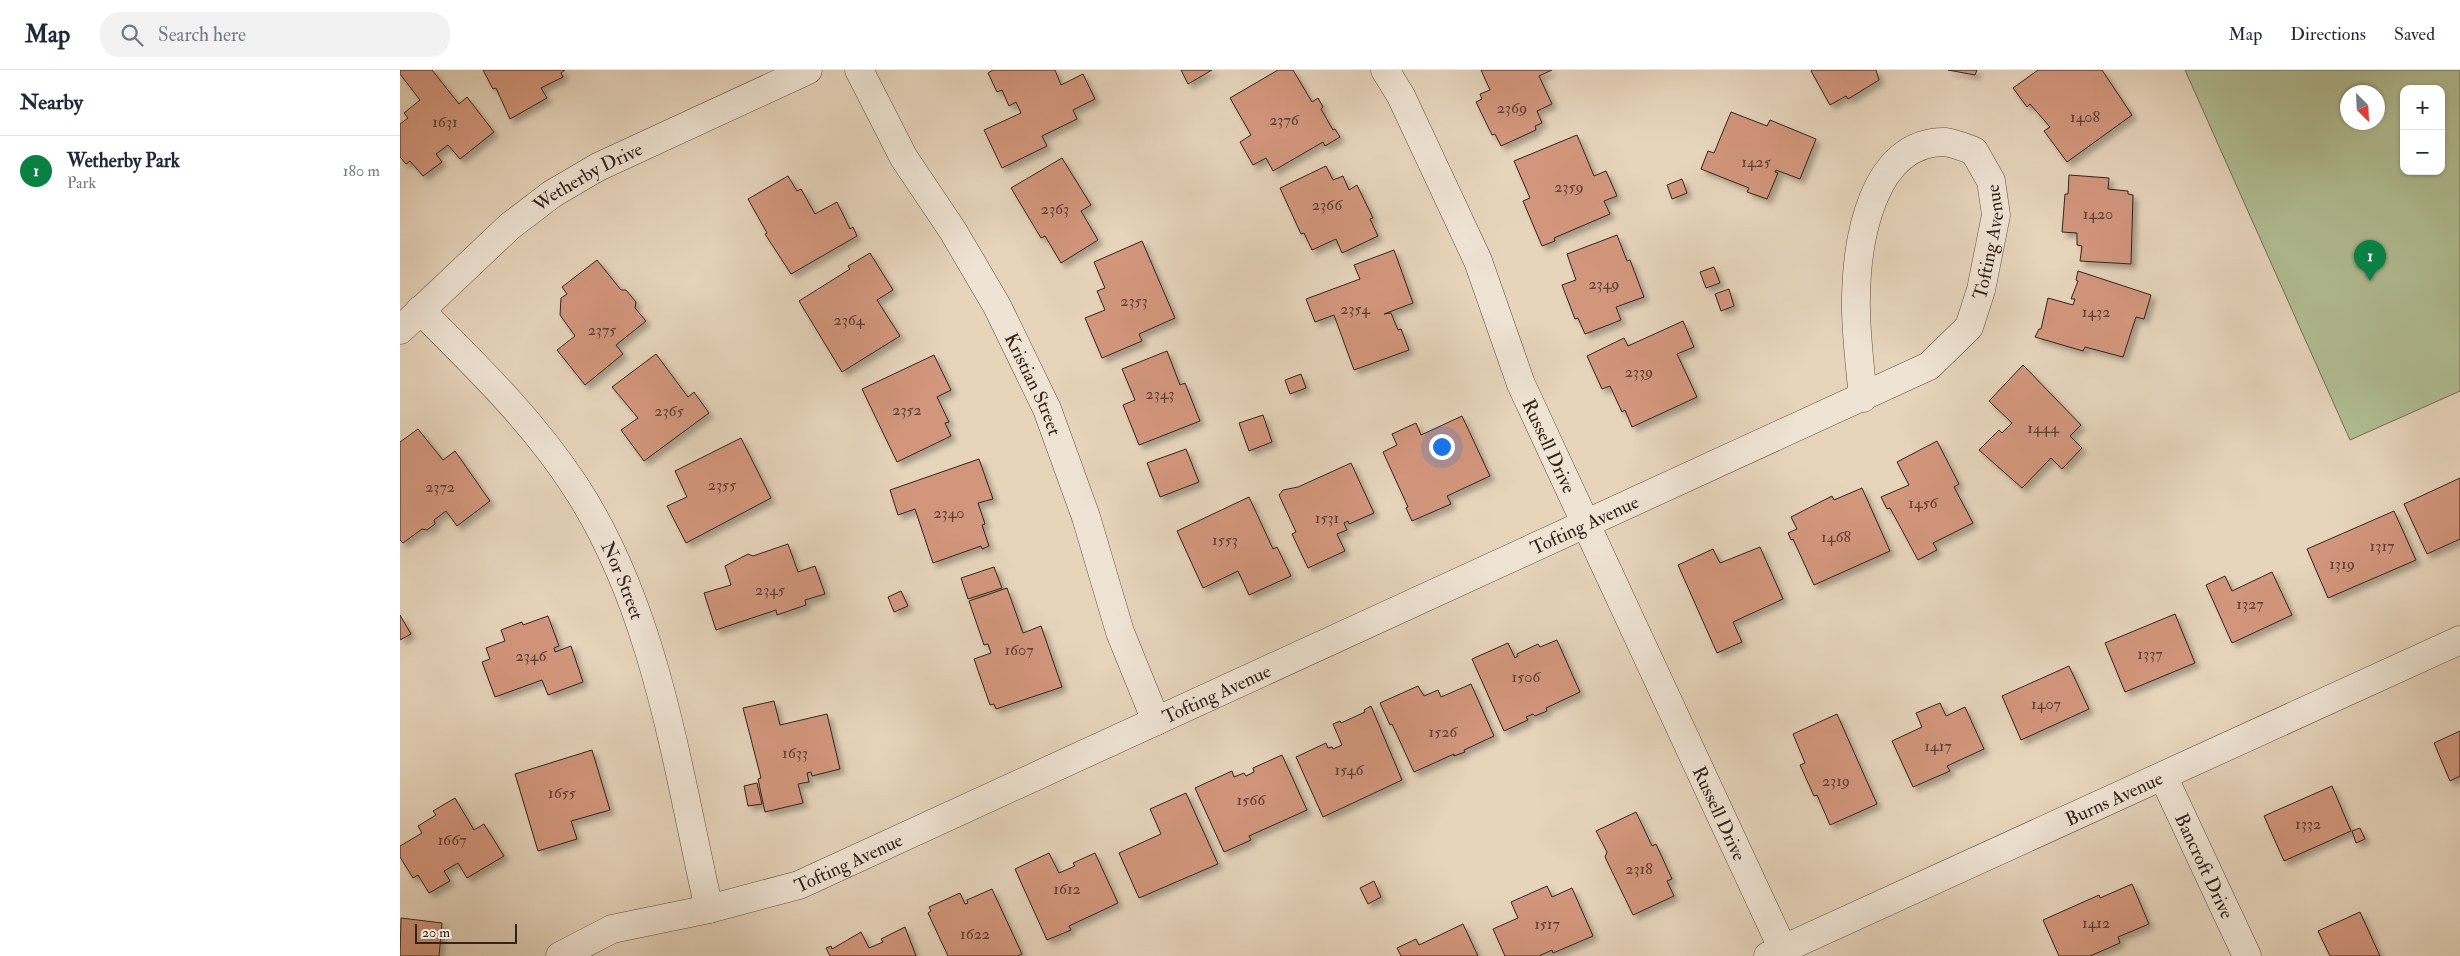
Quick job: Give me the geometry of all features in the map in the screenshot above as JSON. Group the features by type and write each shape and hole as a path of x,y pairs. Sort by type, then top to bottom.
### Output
{"street":[{"name":"Wetherby Drive","path":"400,330 510,226 552,194 598,167 808,70"},
{"name":"Kristian Street","path":"859,70 904,158 953,231 996,306 1047,409 1086,517 1120,632 1156,721"},
{"name":"Russell Drive","path":"1385,70 1401,96 1478,261 1521,384 1779,954"},
{"name":"Tofting Avenue","path":"560,956 612,929 709,909 799,885 1863,398 1929,366 1969,327 1981,290 1996,215 1991,181 1974,151 1946,142 1918,147 1893,164 1876,187 1864,227 1856,296 1863,398"},
{"name":"Nor Street","path":"420,310 494,384 538,433 576,487 608,544 634,604 654,667 709,909"},
{"name":"Burns Avenue","path":"1779,954 2460,640"},
{"name":"Bancroft Drive","path":"2163,776 2247,956"}],"green space":[{"path":"2185,70 2460,70 2460,391 2350,440"}],"building":[{"path":"400,70 432,70 459,104 467,97 494,132 460,159 448,145 436,154 442,162 423,176 410,161 406,164 400,157 400,124 408,118 404,113 420,100 400,74"},
{"path":"483,70 565,70 561,73 563,77 541,88 547,98 510,119 496,88 493,89"},
{"path":"993,70 1055,70 1061,85 1083,74 1095,99 1073,110 1077,119 1042,136 1047,146 1002,168 984,130 1021,113 1016,102 1009,106 1002,90 997,92 988,73"},
{"path":"1181,70 1212,70 1188,84"},
{"path":"1278,70 1293,70 1312,102 1318,98 1323,107 1321,109 1333,130 1335,129 1340,137 1325,146 1323,142 1273,171 1266,158 1253,165 1240,142 1251,135 1230,98"},
{"path":"1481,70 1552,70 1539,76 1552,104 1537,111 1542,123 1535,126 1536,130 1501,146 1495,134 1492,135 1476,102 1482,99 1480,94 1490,90"},
{"path":"1812,70 1876,70 1879,80 1848,99 1846,96 1830,105"},
{"path":"1948,70 1977,70 1975,75"},
{"path":"2038,70 2102,70 2132,115 2067,162 2044,131 2050,127 2030,104 2027,107 2013,88"},
{"path":"1731,112 1767,126 1770,120 1816,139 1800,179 1776,170 1775,172 1778,173 1767,199 1747,192 1749,188 1701,169 1708,151 1714,153"},
{"path":"1577,135 1594,176 1606,171 1617,196 1604,201 1610,214 1554,238 1555,241 1542,246 1523,201 1530,198 1514,161"},
{"path":"1062,158 1091,205 1081,211 1098,240 1061,263 1045,236 1041,238 1011,188"},
{"path":"1326,166 1333,180 1343,176 1349,190 1357,185 1373,218 1370,219 1378,236 1342,253 1336,239 1312,250 1304,233 1301,234 1280,188"},
{"path":"2069,175 2109,178 2108,189 2128,191 2128,194 2133,195 2131,264 2080,261 2082,246 2077,245 2077,233 2062,232 2065,194 2068,194"},
{"path":"788,176 797,191 801,189 815,214 837,202 850,229 853,227 857,236 791,274 765,234 767,233 748,199"},
{"path":"1682,179 1687,193 1672,199 1667,185"},
{"path":"1617,235 1627,261 1630,260 1644,297 1616,307 1621,320 1585,334 1578,318 1575,319 1562,285 1576,280 1567,254"},
{"path":"1142,241 1175,318 1139,334 1142,341 1102,358 1085,318 1105,310 1097,291 1105,288 1094,262"},
{"path":"1394,250 1413,303 1384,314 1391,313 1398,330 1401,329 1409,350 1354,370 1334,315 1315,322 1306,299 1360,279 1354,265"},
{"path":"870,253 893,290 877,300 900,336 842,372 799,301 850,269 848,266"},
{"path":"597,260 621,290 626,290 636,302 635,308 646,321 616,345 623,354 585,385 557,350 575,336 560,315 561,298 567,294 562,287"},
{"path":"1714,267 1720,283 1706,288 1700,272"},
{"path":"2078,271 2151,295 2144,319 2136,317 2123,357 2085,347 2083,351 2035,337 2039,329 2041,329 2048,298 2073,305 2075,299 2071,299 2078,281 2076,280"},
{"path":"1729,289 1734,306 1721,311 1715,294"},
{"path":"1683,321 1694,347 1677,354 1697,397 1632,427 1625,410 1622,412 1610,386 1602,389 1587,356 1624,338 1628,346"},
{"path":"1167,351 1180,385 1185,383 1200,421 1139,445 1123,405 1135,400 1122,369"},
{"path":"656,354 688,397 694,392 709,413 644,461 621,430 638,418 612,387"},
{"path":"934,355 951,390 937,397 949,422 945,423 951,436 897,462 862,389"},
{"path":"2023,365 2081,425 2070,436 2082,448 2062,469 2051,458 2022,488 1979,450 1999,430 2002,433 2012,423 1989,401"},
{"path":"1301,374 1306,388 1290,394 1285,380"},
{"path":"1263,415 1272,442 1249,451 1239,423"},
{"path":"1462,416 1490,476 1447,496 1451,504 1412,521 1406,508 1408,507 1383,452 1397,445 1392,434 1416,423 1421,435"},
{"path":"418,429 443,460 455,451 490,501 457,526 446,511 434,520 435,524 427,530 422,529 403,543 400,540 400,442"},
{"path":"741,438 771,498 686,543 667,506 687,497 675,471"},
{"path":"1937,441 1959,484 1954,487 1973,523 1933,543 1937,550 1918,560 1890,508 1887,509 1881,497 1909,485 1897,462"},
{"path":"1186,449 1199,482 1160,497 1147,463"},
{"path":"979,459 993,499 978,503 985,524 982,525 989,546 982,549 981,546 933,563 915,509 898,515 890,490"},
{"path":"1351,463 1374,513 1349,524 1348,521 1344,523 1347,530 1337,534 1345,551 1308,568 1292,534 1296,532 1279,495 1283,490 1298,487"},
{"path":"2460,478 2460,539 2427,554 2404,504"},
{"path":"1862,488 1890,551 1814,585 1793,539 1791,540 1788,533 1797,529 1791,517 1832,496 1834,500"},
{"path":"1249,497 1273,549 1277,547 1291,576 1249,595 1238,571 1203,588 1177,531"},
{"path":"2394,511 2416,560 2328,598 2307,549"},
{"path":"788,544 798,572 815,566 825,594 805,600 806,605 777,615 776,610 716,630 704,593 731,585 725,566 748,554 753,556"},
{"path":"1760,547 1783,599 1733,622 1742,642 1717,653 1678,565 1713,549 1720,563"},
{"path":"994,567 1002,588 968,599 961,578"},
{"path":"2272,572 2292,615 2232,643 2206,585 2225,576 2232,591"},
{"path":"1007,588 1023,633 1041,626 1062,687 996,709 994,704 990,705 974,659 991,653 988,644 984,645 969,601"},
{"path":"901,591 908,606 894,612 888,597"},
{"path":"2175,614 2195,663 2125,692 2105,643"},
{"path":"400,615 411,634 400,640"},
{"path":"548,616 559,646 554,648 555,652 571,646 583,682 548,695 542,680 495,697 482,662 490,659 486,648 505,641 501,630 522,622 523,625"},
{"path":"1557,640 1580,692 1546,708 1547,711 1535,716 1533,714 1526,717 1528,720 1504,731 1472,659 1508,643 1515,658 1518,656 1517,654 1538,644 1540,647"},
{"path":"2069,666 2089,709 2021,740 2002,696"},
{"path":"1471,684 1494,736 1464,750 1465,752 1454,756 1454,754 1414,772 1380,703 1418,686 1424,696 1438,690 1441,697"},
{"path":"774,701 780,725 827,714 840,769 812,776 811,772 807,773 809,782 798,784 803,803 765,812 758,779 761,778 743,708"},
{"path":"1940,703 1946,716 1965,707 1984,749 1947,766 1950,771 1913,787 1892,741 1922,727 1916,713"},
{"path":"1371,706 1402,780 1323,817 1296,757 1326,743 1328,748 1332,747 1333,749 1342,745 1333,724 1340,721 1341,723 1365,712 1364,710"},
{"path":"1837,714 1877,804 1830,825 1817,795 1814,796 1800,765 1805,763 1793,734"},
{"path":"2460,731 2460,776 2450,781 2434,743"},
{"path":"592,750 610,810 571,821 577,839 538,851 515,774"},
{"path":"1282,755 1307,810 1249,836 1251,840 1224,852 1195,788 1232,771 1234,777 1244,773 1246,776 1254,772 1253,768"},
{"path":"757,783 762,804 748,806 744,786"},
{"path":"2332,786 2351,831 2284,861 2264,816"},
{"path":"1186,793 1218,864 1139,898 1119,853 1161,834 1150,809"},
{"path":"455,798 474,830 484,824 504,856 467,878 458,863 444,871 450,881 429,893 418,875 413,878 400,857 400,846 422,833 418,826 436,815 433,811"},
{"path":"1636,812 1652,846 1656,844 1672,879 1667,881 1674,896 1633,915 1605,857 1607,852 1596,831"},
{"path":"2360,828 2365,839 2356,843 2352,831"},
{"path":"1049,853 1059,873 1075,866 1073,863 1095,853 1118,903 1069,926 1071,930 1047,940 1015,869"},
{"path":"1374,881 1381,897 1368,904 1360,888"},
{"path":"2132,884 2149,924 2118,937 2120,943 2090,956 2059,956 2043,920 2099,895 2100,898"},
{"path":"1547,886 1552,897 1572,888 1593,936 1553,953 1552,950 1539,956 1505,956 1493,929 1518,918 1511,902"},
{"path":"992,889 1022,954 1017,956 948,956 928,913 931,911 929,907 960,893 965,904 968,903 967,900"},
{"path":"2360,912 2380,956 2330,956 2318,931"},
{"path":"401,918 442,923 439,956 400,956"},
{"path":"1463,924 1478,956 1401,956 1397,948 1416,939 1419,945"},
{"path":"905,927 916,956 830,956 826,948 831,946 832,949 861,932 869,948 883,942 881,939"}],"place":[{"name":"Wetherby Park","path":"2370,281"}]}
